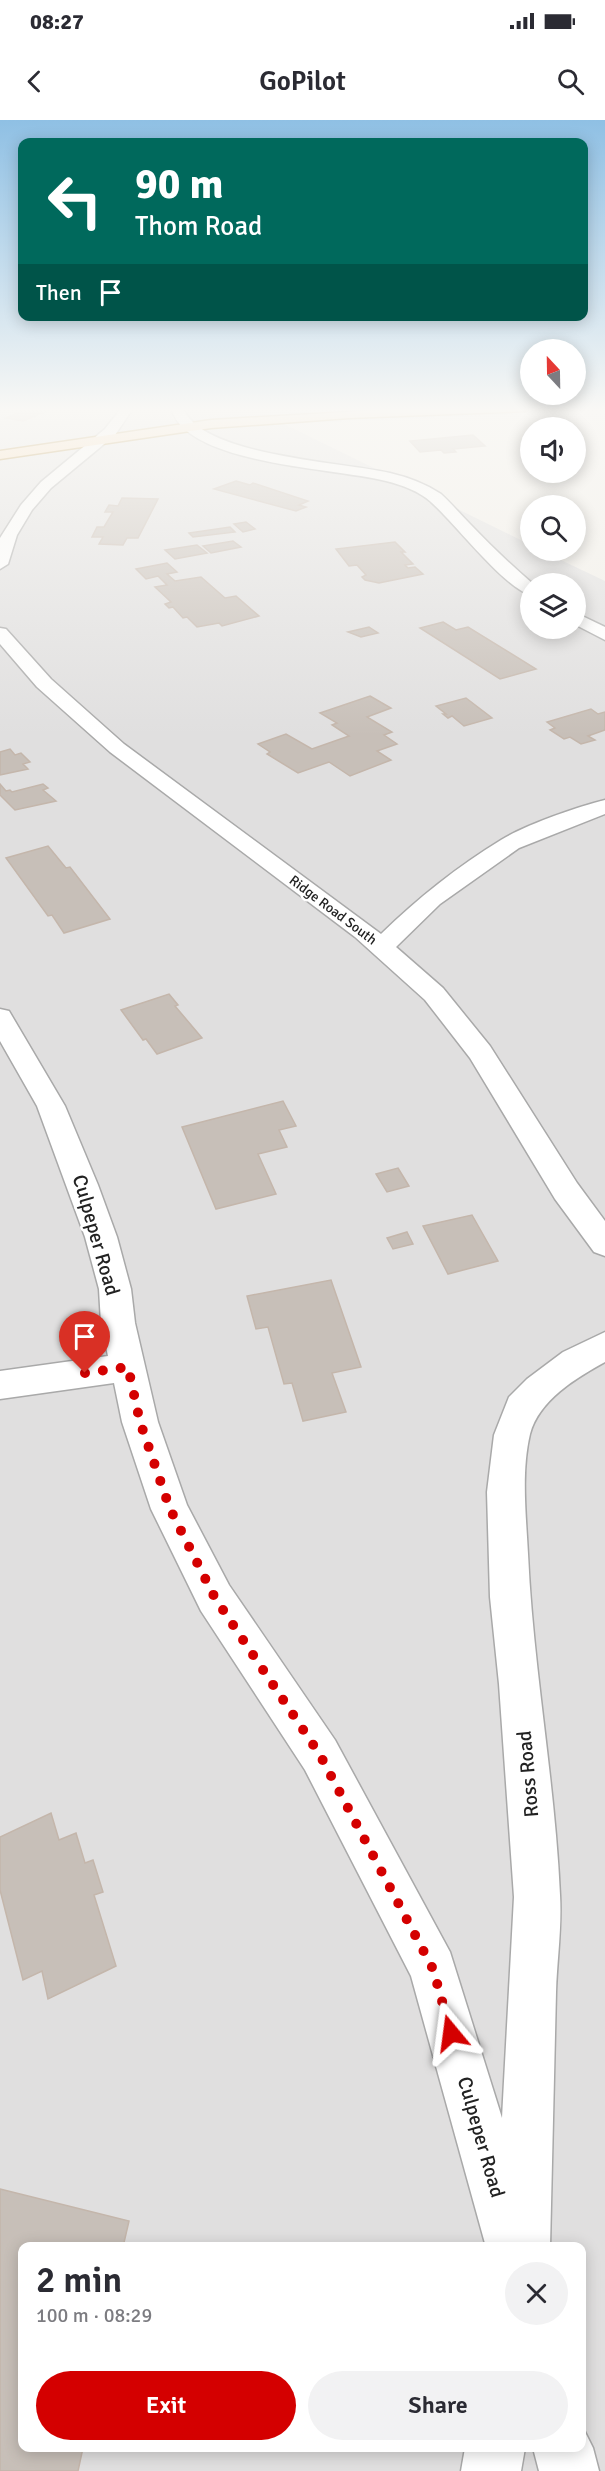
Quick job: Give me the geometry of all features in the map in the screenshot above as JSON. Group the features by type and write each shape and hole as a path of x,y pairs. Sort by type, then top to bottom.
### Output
{"street":[{"path":"0,564 9,535 21,517"},
{"path":"454,517 504,568 520,581"},
{"path":"586,624 605,634"},
{"name":"Ridge Road South","path":"0,633 44,683 117,748 381,947 434,993 480,1052 566,1191 605,1244"},
{"path":"381,947 431,899 512,843 605,807"},
{"name":"Culpeper Road","path":"0,1017 51,1106 101,1237 115,1289 118,1323 140,1422 170,1509 215,1598 320,1755 433,1969 512,2242"},
{"name":"Ross Road","path":"523,2242 533,1949 537,1897 520,1684 510,1597 506,1492 512,1435 522,1408 539,1389 566,1369 605,1346"},
{"path":"0,1385 128,1367"},
{"path":"491,2471 494,2452"},
{"path":"564,2452 568,2471"}],"shaded area":[{"path":"0,517 473,517 520,540 520,561 563,561 605,581 605,2471 0,2471"}],"building":[{"path":"110,517 149,517 138,538 127,538 123,545 99,544 103,537 92,537 97,527 104,527"},
{"path":"246,522 255,529 243,532 234,524"},
{"path":"230,527 235,532 193,537 189,533"},
{"path":"233,541 241,547 211,553 203,546"},
{"path":"395,542 413,564 405,565 408,568 415,567 423,574 379,583 365,580 362,577 366,575 357,565 349,566 336,549"},
{"path":"197,545 207,553 175,559 165,550"},
{"path":"167,563 177,572 167,574 175,581 201,577 225,598 236,596 259,616 222,626 219,623 197,627 187,617 183,618 173,607 169,608 165,604 171,602 155,587 167,585 158,576 146,579 136,569"},
{"path":"443,622 456,630 468,627 536,669 500,679 420,628"},
{"path":"369,627 378,633 361,637 348,632"},
{"path":"370,696 391,708 367,717 392,732 384,735 397,744 377,751 391,760 350,776 329,762 298,773 267,754 270,752 258,744 286,734 312,749 349,736 332,725 337,723 320,713"},
{"path":"466,698 492,718 464,726 452,716 448,718 436,706"},
{"path":"591,709 598,714 605,712 605,730 588,736 595,740 581,744 570,737 564,739 550,730 555,728 547,722"},
{"path":"10,749 15,755 21,753 30,762 23,764 28,769 0,775 0,752"},
{"path":"0,784 6,791 12,792 43,784 48,788 43,790 56,801 15,810 0,795"},
{"path":"48,846 66,868 70,867 110,919 64,933 52,915 48,916 6,858"},
{"path":"169,994 178,1005 175,1006 202,1038 157,1054 146,1039 143,1040 121,1010"},
{"path":"283,1101 296,1126 279,1130 287,1147 258,1154 276,1194 216,1209 182,1127"},
{"path":"398,1168 409,1186 387,1192 376,1174"},
{"path":"472,1215 498,1261 448,1274 423,1226"},
{"path":"407,1232 413,1244 393,1249 387,1238"},
{"path":"331,1280 361,1367 332,1373 346,1412 303,1421 292,1383 284,1384 268,1327 256,1329 247,1296"},
{"path":"51,1813 59,1840 76,1833 85,1863 93,1860 103,1892 94,1895 116,1966 48,1999 42,1971 23,1980 0,1890 0,1837"},
{"path":"0,2189 129,2221 124,2242 18,2242 18,2452 82,2452 78,2471 0,2471"}],"route":[{"path":"85,1373 128,1367 140,1422 170,1509 215,1598 320,1755 433,1969 451,2033"}]}
